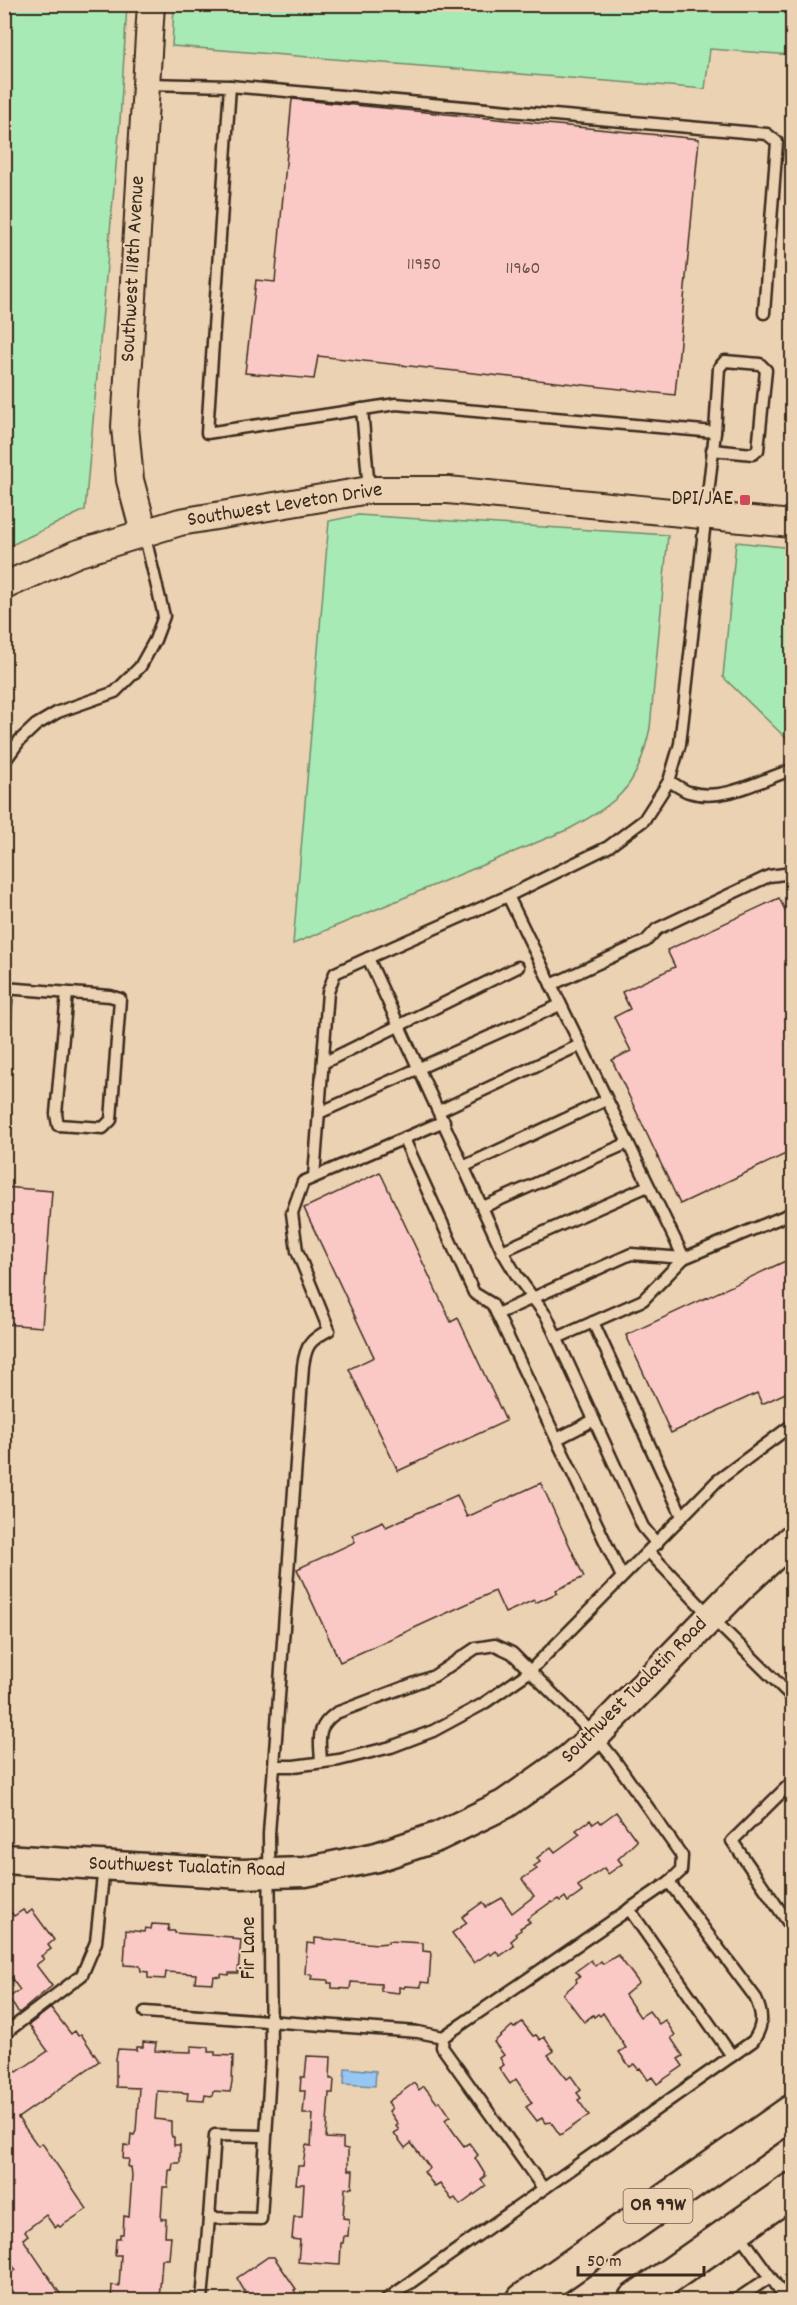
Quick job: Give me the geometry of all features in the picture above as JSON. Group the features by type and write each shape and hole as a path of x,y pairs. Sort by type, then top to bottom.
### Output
{"highway":[{"name":"OR 99W","path":"524,2301 792,2112"},
{"name":"OR 99W","path":"635,2301 792,2190"}],"main road":[{"name":"Southwest Tualatin Road","path":"4,1859 269,1874 305,1872 341,1866 387,1855 436,1837 505,1804 569,1759 595,1736 711,1617 792,1539"}],"street":[{"name":"Southwest 118th Avenue","path":"144,532 130,480 125,427 151,4"},
{"name":"Southwest Leveton Drive","path":"4,586 76,554 144,532 191,520 369,490 448,489 792,524"}],"lane":[{"path":"146,84 230,86 767,134 777,142 764,313"},
{"path":"230,86 207,433 396,404 715,432"},
{"path":"580,1045 441,1116 404,1139 314,1178 328,992 335,973 508,896 608,847 644,820 669,780 680,744 704,515 712,450 715,432 719,368 725,361 760,364 766,370 758,450 753,454 712,450"},
{"path":"362,409 369,490"},
{"path":"4,762 20,740 36,725 58,712 115,692 140,667 155,640 164,616 144,532"},
{"path":"669,780 690,792 711,794 736,790 792,770"},
{"path":"551,985 646,941 657,929 769,876 792,873"},
{"path":"508,896 684,1258"},
{"path":"368,958 502,1251 517,1276 534,1297 557,1338 653,1548 711,1617 792,1697"},
{"path":"323,1064 518,967"},
{"path":"4,1026 6,989 67,993 110,996 120,999 111,1120 103,1128 58,1125 56,1114 67,993"},
{"path":"319,1113 560,1005"},
{"path":"465,1166 606,1100"},
{"path":"404,1139 474,1293 492,1304 622,1577"},
{"path":"483,1207 627,1143"},
{"name":"Fir Lane","path":"209,2218 261,2219 271,2055 269,1834 303,1366 305,1352 312,1339 329,1330 297,1251 292,1213 303,1182 314,1178"},
{"path":"502,1251 648,1186"},
{"path":"557,1338 643,1300 684,1258 792,1213"},
{"path":"497,1314 631,1254 684,1258"},
{"path":"593,1322 682,1516"},
{"path":"556,1439 594,1420"},
{"path":"274,1766 321,1762 391,1747 433,1731 483,1704 530,1672 717,1481 792,1425"},
{"path":"321,1762 320,1736 324,1721 336,1713 434,1676 476,1648 495,1645 512,1653 595,1736 682,1857 681,1871 669,1882 444,2037 442,2047 543,2188"},
{"path":"792,1782 732,1841 792,1928"},
{"path":"4,2034 82,1976 96,1942 104,1866"},
{"path":"386,2301 753,2041 760,2029 762,2013 755,1997 669,1882"},
{"path":"629,1909 732,2056"},
{"path":"145,2012 418,2032 444,2037"},
{"path":"202,2301 215,2135 266,2136"},
{"path":"736,2230 787,2301"},
{"path":"736,2301 770,2277"}],"green space":[{"path":"5,4 127,5 120,121 85,510 5,548"},
{"path":"174,5 792,5 792,55 710,49 705,89 172,46"},
{"path":"358,515 668,535 650,728 633,778 614,800 587,819 569,829 293,944 329,521"},
{"path":"736,542 792,548 792,744 723,677"}],"water":[{"path":"345,2068 376,2071 375,2086 344,2084"}],"building":[{"path":"292,99 699,139 675,395 318,356 314,379 245,373 256,280 275,282"},
{"path":"779,898 788,916 792,914 792,1151 680,1204 612,1060 631,1051 614,1017 630,1009 622,992 675,967 667,950"},
{"path":"380,1172 451,1322 458,1318 506,1421 398,1471 349,1369 374,1357 304,1208"},
{"path":"4,1187 52,1191 42,1327 4,1324"},
{"path":"792,1258 792,1390 762,1404 757,1393 671,1433 626,1335"},
{"path":"541,1483 584,1577 556,1590 557,1593 505,1613 495,1591 340,1662 297,1569 355,1542 352,1535 383,1521 386,1527 457,1495 467,1517"},
{"path":"616,1812 637,1841 618,1859 622,1864 608,1874 604,1868 578,1886 582,1892 568,1902 565,1897 560,1901 558,1899 527,1919 530,1922 520,1928 521,1930 515,1934 517,1936 511,1941 514,1946 500,1956 496,1951 474,1963 452,1933 467,1923 462,1917 483,1902 486,1907 502,1898 512,1913 534,1896 522,1879 537,1869 534,1866 540,1862 537,1858 551,1847 555,1852 580,1834 576,1830 590,1820 593,1824 599,1820 601,1823"},
{"path":"4,1904 14,1916 23,1910 27,1914 32,1910 54,1940 48,1945 51,1949 41,1956 44,1959 36,1965 52,1986 19,2013 8,1998 20,1990 4,1968"},
{"path":"152,1924 169,1925 168,1931 175,1931 175,1933 232,1937 232,1939 241,1940 238,1973 221,1974 221,1977 214,1976 213,1983 195,1982 196,1974 166,1972 165,1979 148,1978 148,1972 141,1971 140,1966 124,1965 126,1930 144,1932 145,1928 151,1929"},
{"path":"315,1938 377,1944 388,1943 388,1941 423,1943 423,1951 431,1952 429,1983 421,1982 421,1987 399,1987 399,1993 381,1991 381,1984 351,1982 350,1989 332,1988 332,1983 328,1983 328,1980 311,1979 312,1975 305,1974 307,1943 315,1944"},
{"path":"618,1955 639,1983 625,1995 640,2017 649,2011 659,2024 665,2020 675,2035 671,2038 683,2056 678,2059 683,2066 657,2084 652,2077 648,2080 640,2068 638,2069 634,2064 630,2067 619,2052 626,2048 603,2013 600,2016 598,2014 594,2017 593,2015 584,2022 563,1994 577,1982 576,1979 580,1976 576,1971 591,1960 595,1966 601,1961 603,1964"},
{"path":"51,2008 71,2034 75,2031 78,2036 81,2034 99,2061 18,2118 38,2146 42,2143 87,2209 55,2228 46,2215 25,2231 28,2235 23,2239 65,2301 19,2301 5,2281 10,2278 8,2275 16,2270 4,2254 4,2054 17,2072 48,2051 29,2025"},
{"path":"522,2022 533,2036 536,2035 540,2040 544,2037 554,2051 548,2055 567,2079 571,2076 581,2090 577,2093 581,2098 578,2100 589,2115 560,2135 551,2122 545,2123 542,2118 537,2121 526,2107 532,2103 516,2079 510,2084 499,2068 504,2065 500,2058 504,2055 494,2042 512,2026 514,2028"},
{"path":"143,2042 156,2043 155,2051 191,2052 191,2046 208,2047 208,2052 215,2052 215,2055 233,2056 232,2083 230,2092 213,2091 212,2096 205,2095 204,2101 187,2100 188,2093 157,2091 155,2119 171,2121 174,2145 180,2145 180,2163 173,2163 172,2170 169,2170 168,2187 163,2187 161,2219 166,2219 165,2236 171,2236 169,2259 162,2259 159,2301 111,2301 112,2285 119,2286 121,2255 115,2255 116,2238 120,2238 120,2234 123,2234 124,2216 129,2217 132,2175 131,2167 128,2167 129,2159 123,2159 124,2145 130,2146 131,2134 134,2135 136,2131 139,2088 116,2087 116,2059 118,2049 137,2050 137,2047 143,2047"},
{"path":"307,2056 331,2057 330,2079 334,2079 333,2093 329,2093 326,2138 343,2139 343,2148 348,2149 348,2170 353,2170 352,2188 345,2188 343,2218 349,2219 348,2236 344,2236 343,2243 341,2243 340,2265 298,2262 300,2240 292,2239 294,2217 302,2217 304,2184 296,2184 298,2166 303,2166 306,2145 311,2146 313,2114 303,2114 305,2091 300,2091 301,2077 305,2077"},
{"path":"414,2083 419,2090 424,2086 437,2103 440,2101 450,2116 445,2120 464,2146 469,2143 478,2155 475,2158 486,2176 481,2180 486,2186 460,2205 455,2198 452,2200 440,2184 435,2187 424,2172 430,2168 411,2143 405,2148 394,2133 399,2130 396,2126 398,2124 389,2111 392,2108 388,2102"},
{"path":"268,2257 274,2257 296,2289 294,2290 300,2301 250,2301 237,2278"}],"place":[{"name":"DPI/JAE","path":"745,500"}]}
